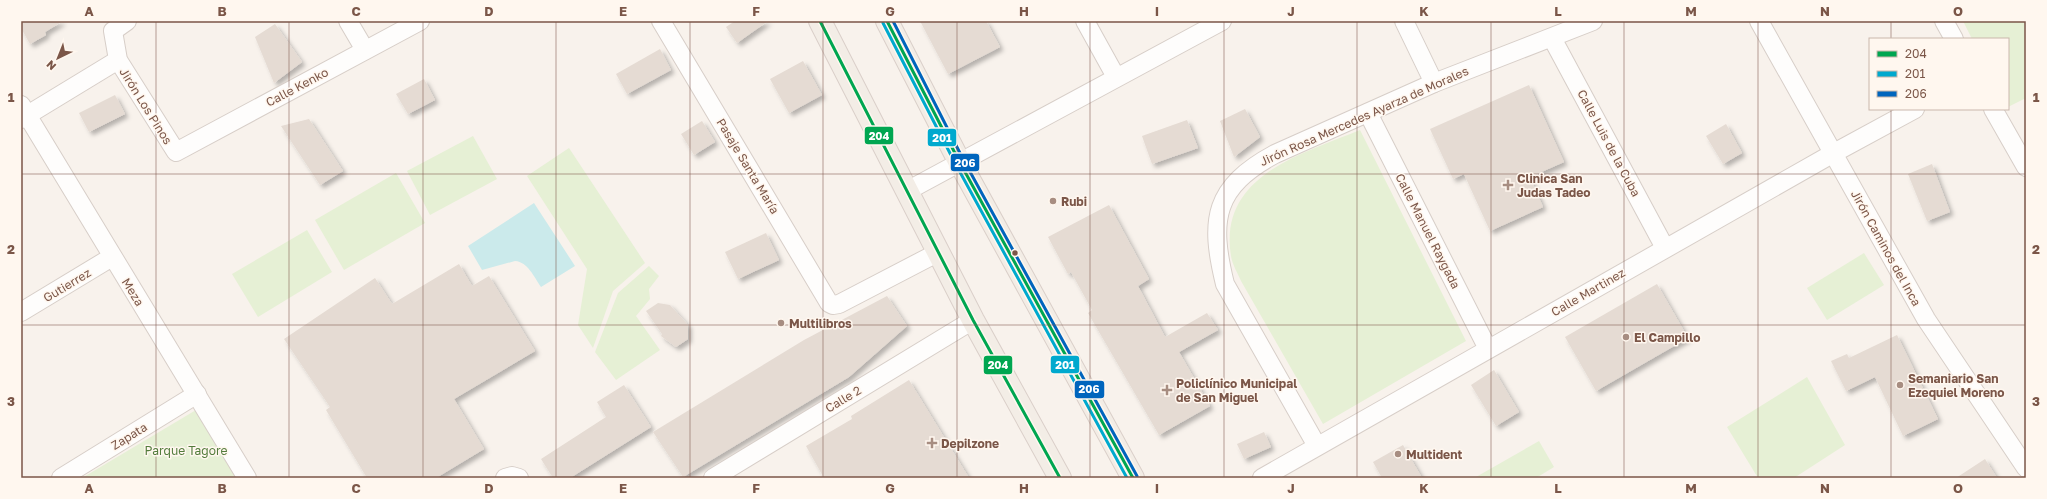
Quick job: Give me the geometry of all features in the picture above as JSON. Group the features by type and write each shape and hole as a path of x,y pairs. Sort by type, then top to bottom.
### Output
{"main road":[{"path":"820,21 973,320 1060,478"},
{"path":"887,21 959,161 1133,478"}],"street":[{"path":"23,113 118,60 113,31 127,21"},
{"path":"348,21 365,50"},
{"name":"Calle Kenko","path":"175,152 420,21"},
{"name":"Pasaje Santa María","path":"661,21 829,303 833,305 838,304 939,252"},
{"path":"1086,21 1116,77"},
{"path":"907,190 1222,21"},
{"path":"1404,21 1434,83"},
{"name":"Jirón Rosa Mercedes Ayarza de Morales","path":"1317,446 1225,284 1219,259 1216,231 1220,207 1235,182 1253,166 1275,154 1434,83 1593,21"},
{"name":"Jirón Caminos del Inca","path":"1759,21 1832,154 1926,319 2026,468"},
{"path":"1944,21 1953,38"},
{"name":"Calle Luis de la Cuba","path":"1552,38 1665,248"},
{"name":"Jirón Los Pinos","path":"118,60 175,152"},
{"name":"Calle Martinez","path":"1262,478 1665,248 1913,110"},
{"path":"1994,110 2026,166"},
{"name":"Meza","path":"23,113 248,478"},
{"name":"Calle Manuel Raygada","path":"1368,113 1488,349"},
{"name":"Gutierrez","path":"21,312 112,257"},
{"name":"Calle 2","path":"713,478 973,320"},
{"name":"Zapata","path":"61,478 197,394"},
{"path":"505,478 512,476 519,478"}],"green space":[{"path":"1963,21 2026,21 2026,98 2009,106 2009,38 1972,38"},
{"path":"1360,130 1466,341 1323,424 1241,281 1231,256 1230,228 1238,206 1251,187 1269,172 1290,159"},
{"path":"473,136 497,179 430,215 407,171"},
{"path":"569,148 645,263 613,291 593,348 578,325 587,269 527,176"},
{"path":"396,173 425,223 344,270 315,220"},
{"path":"307,230 332,272 258,317 232,274"},
{"path":"1864,253 1884,285 1827,320 1807,288"},
{"path":"649,266 659,276 649,289 650,299 636,316 660,350 616,380 595,352 618,293"},
{"path":"1807,377 1845,445 1794,478 1758,478 1727,427"},
{"name":"Parque Tagore","path":"196,410 236,478 82,478"},
{"path":"1539,441 1554,467 1536,478 1476,477"}],"water":[{"path":"534,203 575,266 541,287 527,267 520,262 515,261 482,270 468,246"}],"building":[{"path":"21,21 63,21 45,32 46,35 30,44 21,28"},
{"path":"735,21 768,21 737,43 726,27"},
{"path":"920,21 986,21 1000,47 948,74"},
{"path":"275,24 302,62 274,83 255,37"},
{"path":"660,49 671,70 627,94 616,74"},
{"path":"803,61 822,95 789,113 770,79"},
{"path":"424,79 435,100 408,114 396,94"},
{"path":"1529,85 1564,162 1530,177 1543,207 1490,231 1464,174 1453,179 1430,129"},
{"path":"115,95 125,114 89,132 79,113"},
{"path":"1245,109 1260,137 1234,157 1220,121"},
{"path":"309,119 343,171 320,185 281,126"},
{"path":"1187,120 1198,148 1152,164 1142,136"},
{"path":"702,121 715,142 694,155 681,134"},
{"path":"1726,124 1742,153 1723,164 1706,136"},
{"path":"1932,164 1950,212 1927,221 1908,174"},
{"path":"1109,205 1149,279 1138,286 1165,337 1207,313 1218,330 1179,352 1210,406 1159,435 1088,313 1092,310 1071,272 1068,274 1048,237"},
{"path":"766,233 779,260 738,279 725,252"},
{"path":"459,264 472,286 489,276 535,351 454,399 484,449 436,478 367,478 326,410 330,407 284,339 375,278 392,304"},
{"name":"El Campillo","path":"1657,284 1688,338 1596,391 1565,337"},
{"path":"887,296 907,326 849,377 683,477 653,432 804,340"},
{"path":"658,303 670,305 688,325 688,339 676,347 661,336 662,334 646,311"},
{"name":"Semaniario San Ezequiel Moreno","path":"1897,335 1938,419 1903,436 1875,377 1846,391 1831,361 1847,354 1849,358"},
{"path":"1494,370 1519,412 1496,426 1471,385"},
{"path":"909,380 969,478 824,478 806,446 852,419 851,416"},
{"path":"624,385 651,427 570,478 553,478 541,459 606,417 597,402"},
{"path":"1264,432 1271,447 1244,459 1237,444"},
{"name":"Multident","path":"1403,445 1422,478 1382,478 1373,462"},
{"path":"1985,459 1997,478 1956,478"}],"transit line":[{"name":"204","path":"820,21 973,320 1060,478"},
{"name":"204","path":"887,21 959,161 1133,478"},
{"name":"206","path":"893,21 963,159 1137,476"},
{"name":"201","path":"883,23 955,163 1127,478"}],"place":[{"name":"Clinica San Judas Tadeo","path":"1508,185"},
{"name":"Rubi","path":"1053,201"},
{"name":"Multilibros","path":"781,323"},
{"name":"El Campillo","path":"1626,337"},
{"name":"Semaniario San Ezequiel Moreno","path":"1900,385"},
{"name":"Policlínico Municipal de San Miguel","path":"1167,390"},
{"name":"Depilzone","path":"932,443"},
{"name":"Multident","path":"1398,454"}]}
